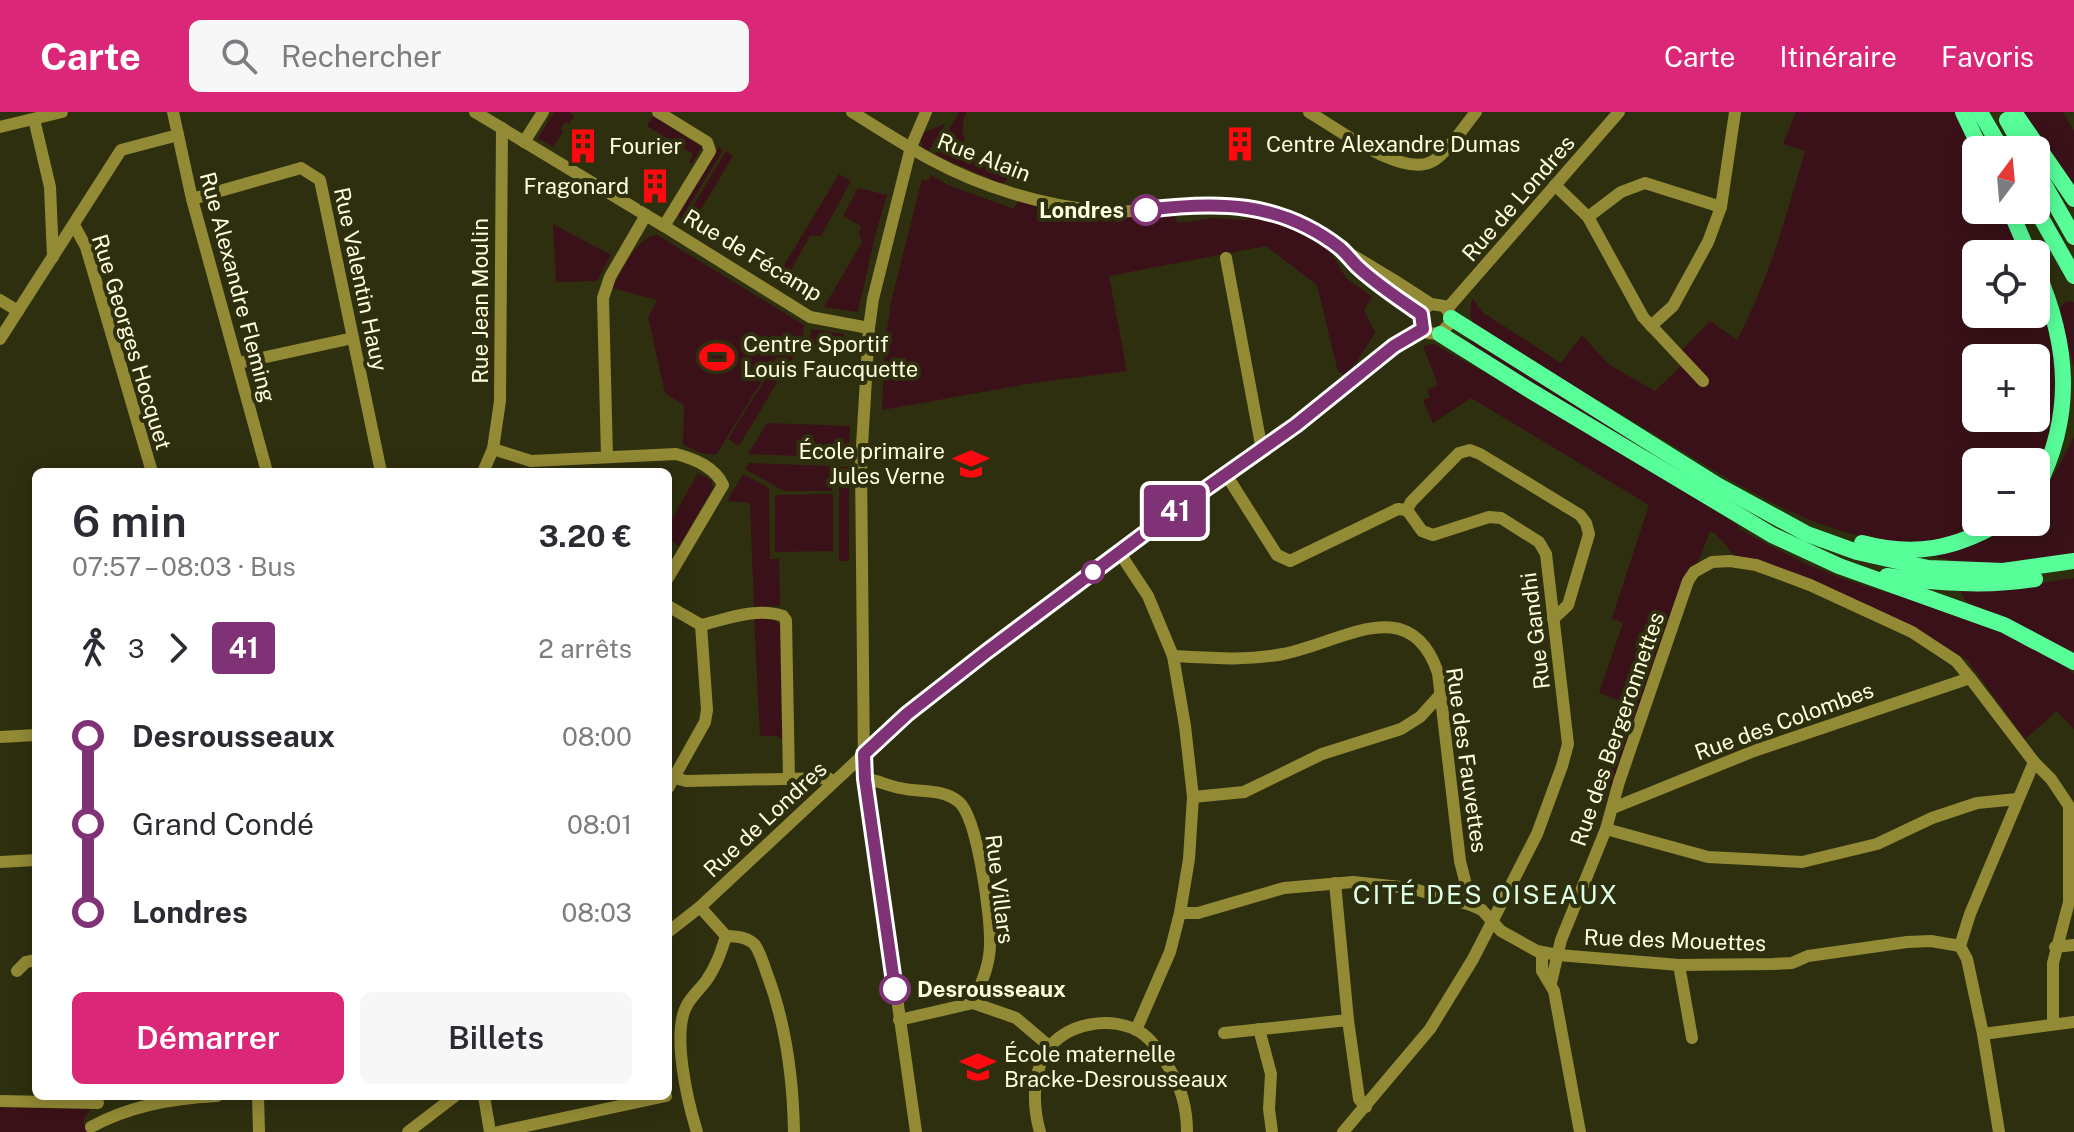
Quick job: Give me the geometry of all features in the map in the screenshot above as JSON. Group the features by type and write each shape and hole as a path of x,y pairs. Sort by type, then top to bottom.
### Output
{"highway":[{"path":"1963,112 1974,136"},
{"path":"1980,112 1994,136"},
{"path":"2003,112 2016,136"},
{"path":"2014,112 2074,199"},
{"path":"2050,195 2074,237"},
{"path":"2045,224 2074,276"},
{"path":"2050,303 2069,358 2071,382 2071,406 2066,431 2050,471"},
{"path":"1449,314 1772,535 1854,572 2004,625 2074,662"},
{"path":"1440,334 1683,473"},
{"path":"1699,483 1807,534 1857,552 1928,568 2003,571 2074,561"},
{"path":"1807,534 1914,551 1962,542 1974,536"},
{"path":"1854,572 1929,582 1975,584 2003,583 2074,571"}],"street":[{"path":"0,127 62,112"},
{"name":"Rue Alexandre Fleming","path":"173,112 192,199 266,468"},
{"name":"Rue de Fécamp","path":"475,112 810,317 869,328"},
{"path":"524,142 543,112"},
{"name":"Rue de Fécamp","path":"658,112 702,138 710,147 708,156 664,226"},
{"name":"Rue Alain","path":"852,112 942,165 976,180 1044,201 1105,211 1210,204 1245,207 1284,217 1431,304"},
{"path":"916,1132 865,779 861,463 869,328 885,247 911,147 926,112"},
{"path":"1309,112 1391,160 1413,166 1434,162 1476,112"},
{"name":"Rue de Londres","path":"1449,314 1619,112"},
{"path":"1651,326 1673,306 1708,242 1721,207 1735,112"},
{"path":"34,119 50,187 53,257"},
{"name":"Rue Jean Moulin","path":"485,468 493,449 500,401 502,128"},
{"path":"0,339 121,150 178,135"},
{"name":"Rue Valentin Hauy","path":"192,199 301,168 320,180 380,468"},
{"path":"1588,217 1621,192 1645,183 1721,207"},
{"path":"1555,185 1588,217 1643,317 1703,381"},
{"path":"607,457 603,298 610,277 646,215"},
{"name":"Rue Georges Hocquet","path":"74,225 86,247 151,468"},
{"name":"Rue Alain","path":"1341,248 1356,265 1421,314"},
{"path":"1226,258 1262,450"},
{"path":"0,300 18,311"},
{"path":"1431,304 1440,305 1449,314 1448,328 1440,334 1434,335 1423,329 1421,314 1431,304"},
{"name":"Rue de Londres","path":"672,929 700,907 907,714 1119,552 1262,450 1394,346 1423,329"},
{"path":"238,363 353,338"},
{"path":"493,449 531,461 684,456 718,474 723,485 672,571"},
{"path":"1227,476 1277,555 1290,561 1398,509 1407,510 1411,502 1459,453 1470,450 1480,454 1580,515 1586,523 1589,534 1568,605 1553,619"},
{"name":"Rue Gandhi","path":"1343,1132 1430,1029 1473,959 1537,834 1566,755 1567,724 1546,554 1539,542 1501,518 1489,517 1433,535 1427,533 1407,510"},
{"path":"1119,552 1148,596 1173,656 1193,797 1189,859 1180,913 1170,952 1136,1030"},
{"name":"Rue des Bergeronnettes","path":"1551,983 1561,940 1606,829 1619,782 1688,581 1703,565 1742,562 1810,585 1912,632 1956,661 1970,678"},
{"path":"672,608 701,625 756,613 783,616 786,620 789,779"},
{"path":"672,783 705,722 707,710 701,625"},
{"name":"Rue des Fauvettes","path":"1173,656 1258,658 1306,649 1369,628 1395,627 1416,636 1426,646 1438,673 1460,861 1471,905"},
{"path":"1970,678 2034,762 2051,779 2071,813 2069,902 2055,947 2053,1024"},
{"name":"Rue des Colombes","path":"1613,808 1754,751 1970,678"},
{"path":"1193,797 1244,792 1322,754 1401,729 1420,717 1440,695"},
{"path":"0,737 32,735"},
{"path":"1999,1132 1983,1034 1967,959 1960,946 1970,914 2034,762"},
{"path":"672,783 828,778 834,782"},
{"name":"Rue Villars","path":"865,779 912,791 944,794 965,809 975,833 990,943 987,966 973,1003"},
{"path":"1606,829 1708,857 1802,862 1877,844 1932,818 1977,803 2017,799"},
{"path":"0,862 32,860"},
{"path":"1180,913 1198,913 1284,888 1335,883 1376,883 1410,888 1471,905"},
{"path":"1335,883 1348,1020 1359,1099 1366,1107"},
{"name":"Rue des Mouettes","path":"1471,905 1482,910 1501,931 1542,953 1558,955 1679,965 1792,963 1808,956 1907,942 1931,941 1960,946"},
{"path":"700,907 726,936 738,936 755,946 784,1026 794,1132"},
{"path":"697,1132 685,1092 680,1037 682,1015 707,980 726,936"},
{"path":"2055,947 2074,945"},
{"path":"1542,953 1542,971 1551,983 1580,1132"},
{"path":"17,971 32,961"},
{"path":"1679,965 1692,1038"},
{"path":"899,1020 973,1003 1016,1018 1049,1046"},
{"path":"1224,1033 1348,1020"},
{"path":"1983,1034 2074,1022"},
{"path":"1040,1132 1035,1092 1043,1057 1049,1046 1073,1031 1094,1024 1122,1025 1136,1030 1154,1045 1173,1073 1184,1100 1187,1132"},
{"path":"1259,1029 1271,1074 1269,1109 1272,1132"},
{"path":"672,1095 685,1092"},
{"path":"0,1101 97,1100 108,1118"},
{"path":"91,1127 108,1118 160,1103 184,1100"},
{"path":"258,1100 259,1132"},
{"path":"408,1132 450,1100"},
{"path":"485,1100 490,1132"},
{"path":"498,1132 648,1100"}],"shaded area":[{"path":"554,112 570,112 574,116 569,124 565,122 561,129 563,132 553,147 538,138"},
{"path":"959,112 966,112 963,135 972,153 1009,177 1005,182 1000,183 935,155"},
{"path":"1796,112 1955,112 1967,136 1962,136 1962,224 2010,224 2017,240 1962,240 1962,328 2050,328 2066,382 2045,448 1962,448 1962,533 1929,542 1908,543 1873,539 1805,518 1709,468 1473,323 1470,315 1472,298 1482,312 1561,363 1582,335 1608,364 1655,391 1687,360 1680,352 1710,321 1737,340 1768,271 1805,151 1783,144"},
{"path":"2022,112 2063,112 2074,131 2074,190 2050,154 2050,136 2038,136"},
{"path":"653,116 702,147 692,164 689,162 693,154 647,126"},
{"path":"945,124 928,152 922,146 920,134"},
{"path":"719,147 723,150 680,221 679,215"},
{"path":"726,151 733,156 690,228 683,223"},
{"path":"839,174 851,181 821,236 810,236 784,282 777,277"},
{"path":"931,175 948,185 1014,209 1018,201 1095,216 1172,213 1178,223 1213,218 1247,220 1249,213 1286,225 1328,248 1346,278 1372,297 1364,310 1375,333 1345,375 1338,372 1317,285 1266,246 1109,276 1127,371 1033,383 882,410 885,343 891,302 922,179 928,181"},
{"path":"858,188 887,195 858,312 824,307 862,242 861,226 843,216"},
{"path":"553,224 611,255 597,281 556,282"},
{"name":"Centre Sportif Louis Faucquette","path":"657,235 804,325 802,343 788,365 778,355 716,455 701,453 683,445 684,405 665,393 648,317 657,300 612,288 636,248 649,237"},
{"path":"2074,302 2074,368 2059,311 2064,303"},
{"path":"811,329 844,334 843,349 809,348"},
{"path":"1473,337 1685,471 1682,476 1468,346"},
{"path":"1434,344 1583,428 1740,529 1780,551 1836,576 1967,617 2049,656 2074,674 2074,729 2057,711 2025,739 1968,661 1950,649 1875,608 1812,581 1736,556 1710,531 1613,787 1602,782 1628,704 1599,693 1623,623 1612,618 1649,505 1471,398 1433,423 1423,400 1430,397 1427,390 1438,385 1423,346"},
{"path":"772,368 782,374 739,446 728,439"},
{"path":"767,423 850,426 849,458 748,454"},
{"path":"2074,437 2074,558 1959,566 1954,561 1933,556 1984,536 2050,536 2050,480"},
{"path":"749,463 832,466 832,491 784,491 745,469"},
{"path":"839,467 849,467 849,561 839,561"},
{"path":"698,473 711,480 713,488 679,546 672,542 672,519"},
{"path":"743,474 769,488 770,559 779,559 780,606 754,607 750,503 727,501"},
{"path":"833,494 833,551 775,552 775,495"},
{"path":"2074,578 2074,656 1974,606 1965,600 1961,591 2005,589"},
{"path":"771,617 780,625 784,737 780,739 777,736 760,736 754,618"},
{"path":"0,1107 90,1109 83,1122 89,1132 0,1132"}],"bus line":[{"name":"41","path":"895,989 864,754 907,714 985,653 1184,504 1296,425 1406,337 1423,329 1421,314 1356,265 1341,248 1284,217 1264,210 1210,204 1146,210"}],"place":[{"name":"Centre Alexandre Dumas","path":"1240,144"},
{"name":"Fourier","path":"583,146"},
{"name":"Fragonard","path":"655,186"},
{"name":"Londres","path":"1146,210"},
{"name":"Centre Sportif Louis Faucquette","path":"717,357"},
{"name":"École primaire Jules Verne","path":"971,464"},
{"name":"Desrousseaux","path":"895,989"},
{"name":"École maternelle Bracke-Desrousseaux","path":"978,1067"}],"district":[{"name":"CITÉ DES OISEAUX","path":"1486,894"}]}
